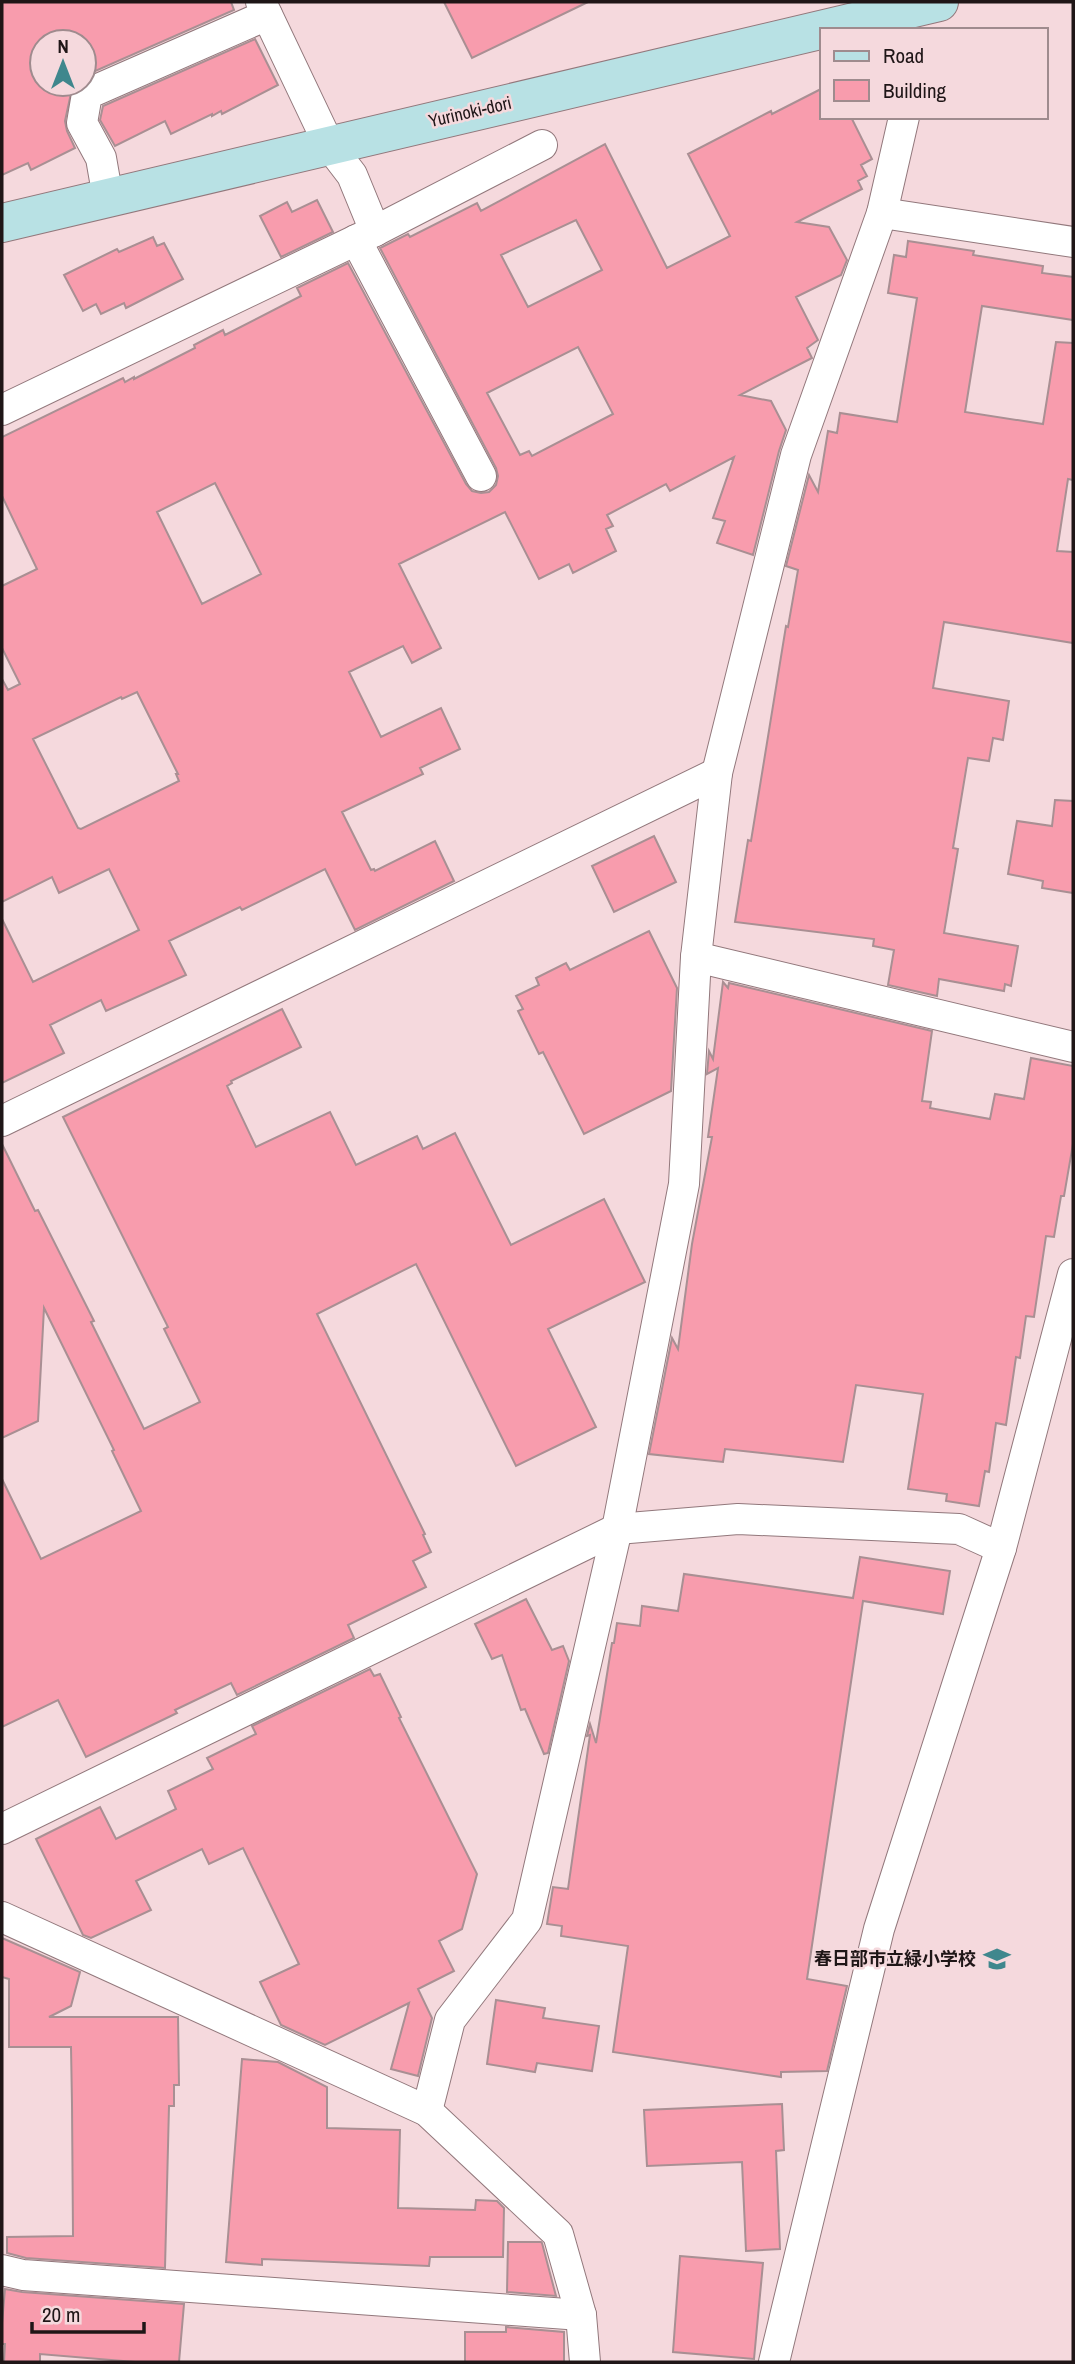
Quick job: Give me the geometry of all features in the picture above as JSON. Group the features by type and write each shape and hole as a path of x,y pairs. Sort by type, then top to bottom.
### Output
{"street":[{"path":"108,198 101,158 82,123 87,94 264,8 329,145 352,175 366,235 481,476"},
{"name":"Yurinoki-dori","path":"846,28 930,9"},
{"name":"Yurinoki-dori","path":"2,223 329,145 820,34"},
{"path":"427,2111 450,2020 527,1920 617,1529 684,1184 696,957 717,773 796,455 882,213 904,119"},
{"path":"2,410 366,235 542,145"},
{"path":"882,213 1073,242"},
{"path":"2,1121 717,773"},
{"path":"696,957 1073,1047"},
{"path":"774,2362 879,1929 1001,1548 1073,1274"},
{"path":"2,1829 617,1529 738,1519 959,1529 1001,1548"},
{"path":"2,1917 427,2111 558,2234 581,2315 585,2362"},
{"path":"2,2270 23,2275 581,2315"}],"building":[{"path":"2,2 231,2 234,10 98,70 98,28 28,28 28,98 70,98 65,121 75,148 31,170 28,163 2,175"},
{"path":"444,2 588,2 472,58"},
{"path":"255,39 278,85 222,114 221,111 212,114 171,134 165,121 115,146 100,120 103,106"},
{"path":"820,90 820,119 852,119 872,159 861,165 867,176 858,181 862,189 797,222 829,227 847,260 841,275 796,297 818,340 807,348 812,358 740,395 771,401 786,430 753,555 717,543 725,521 713,518 734,457 670,491 666,484 607,515 613,526 606,529 616,551 573,573 569,564 539,579 505,512 399,564 441,648 412,663 403,646 349,672 381,737 441,708 460,749 420,768 423,774 342,812 371,870 375,871 435,841 454,881 355,930 325,869 242,910 240,907 169,941 186,975 106,1011 101,1000 50,1025 64,1053 2,1083 2,919 33,982 139,930 109,869 59,893 52,877 2,902 2,679 8,690 20,684 2,648 2,586 37,569 2,496 2,437 123,378 125,382 134,379 195,348 194,345 223,330 225,335 301,296 297,288 348,263 466,484 472,491 489,492 496,485 496,468 380,248 408,234 410,237 477,203 481,211 605,144 667,268 730,236 688,154 771,111 772,114","holes":["576,220 602,270 528,307 501,255","578,347 613,414 532,456 529,451 520,455 487,393","215,483 261,574 202,604 157,512","137,692 179,781 81,829 78,828 33,739"]},
{"path":"317,200 333,232 281,257 260,216 287,202 292,212"},
{"path":"153,237 157,246 164,243 183,279 126,308 124,303 101,314 96,304 83,311 64,275 117,249 119,252"},
{"path":"908,241 974,251 973,255 1043,266 1042,273 1073,277 1073,320 982,306 965,412 1043,424 1056,342 1073,343 1073,480 1068,479 1057,551 1073,552 1073,643 944,622 933,688 1009,701 1003,740 993,738 989,761 968,758 953,848 958,849 944,933 1018,946 1011,986 1005,984 1004,991 939,979 937,996 888,985 894,950 873,946 874,939 735,922 798,570 786,566 809,475 818,492 828,431 837,433 840,413 897,422 917,298 888,293 894,255 906,257"},
{"path":"1055,800 1073,801 1073,893 1042,888 1043,881 1008,874 1017,821 1052,826"},
{"path":"654,836 676,882 614,912 592,866"},
{"path":"649,931 677,988 671,1091 584,1134 543,1052 539,1054 518,1011 523,1009 516,996 539,985 536,978 566,963 570,970"},
{"path":"723,982 728,988 729,983 932,1031 922,1101 931,1102 930,1108 990,1119 995,1094 1024,1099 1031,1058 1073,1066 1073,1144 1064,1196 1061,1196 1054,1237 1046,1236 1034,1317 1026,1316 1020,1358 1016,1357 1006,1425 996,1423 989,1472 985,1471 979,1506 946,1501 947,1494 908,1489 923,1394 856,1385 843,1462 725,1449 723,1462 649,1454 672,1338 678,1349 692,1244 712,1137 708,1137 718,1068 707,1074 709,1051 713,1059"},
{"path":"282,1009 301,1047 231,1081 227,1086 256,1147 330,1112 356,1165 417,1136 423,1149 455,1133 511,1245 604,1199 645,1282 548,1329 596,1427 516,1466 416,1264 317,1314 425,1534 423,1535 431,1552 413,1561 426,1587 348,1625 354,1638 237,1695 231,1683 175,1710 177,1713 86,1757 58,1700 2,1727 2,1479 41,1559 141,1511 44,1308 38,1421 2,1438 2,1144 94,1321 91,1322 144,1429 200,1402 164,1329 168,1327 63,1117"},
{"path":"860,1557 950,1571 943,1614 863,1601 807,1979 847,1986 827,2071 781,2072 781,2077 613,2052 628,1946 561,1936 562,1926 547,1924 553,1887 568,1889 590,1735 587,1736 590,1724 596,1743 617,1623 640,1626 642,1606 678,1611 684,1574 853,1598"},
{"path":"526,1599 552,1650 563,1646 569,1661 548,1753 544,1754 525,1709 521,1710 502,1655 492,1659 475,1624"},
{"path":"370,1669 374,1676 380,1674 401,1717 399,1718 477,1874 462,1929 439,1941 454,1971 418,1989 432,2018 418,2076 391,2069 409,2003 325,2045 281,2025 260,1982 299,1964 243,1848 209,1864 202,1849 136,1881 151,1910 91,1938 83,1935 36,1839 100,1807 116,1839 176,1809 168,1791 213,1769 207,1758 256,1734 252,1726"},
{"path":"2,1938 80,1972 71,2006 49,2017 178,2017 179,2085 174,2085 174,2106 169,2106 165,2268 26,2258 7,2253 7,2237 73,2236 72,2104 71,2047 9,2047 9,1979 2,1977"},
{"path":"496,2000 545,2008 543,2018 599,2026 592,2071 537,2063 535,2072 487,2064"},
{"path":"242,2059 278,2062 327,2087 327,2128 400,2130 398,2208 475,2210 476,2200 497,2201 504,2208 503,2257 430,2257 429,2266 262,2259 262,2265 226,2262"},
{"path":"782,2104 784,2150 776,2151 780,2249 746,2251 742,2162 647,2166 644,2110"},
{"path":"508,2242 542,2243 556,2296 507,2292"},
{"path":"680,2256 763,2263 754,2359 673,2352"},
{"path":"5,2289 184,2304 179,2362 135,2362 40,2354 40,2362 4,2362 2,2323"},
{"path":"506,2327 564,2332 564,2362 465,2362 465,2332 506,2332"}],"place":[{"name":"春日部市立緑小学校","path":"997,1959"}]}
